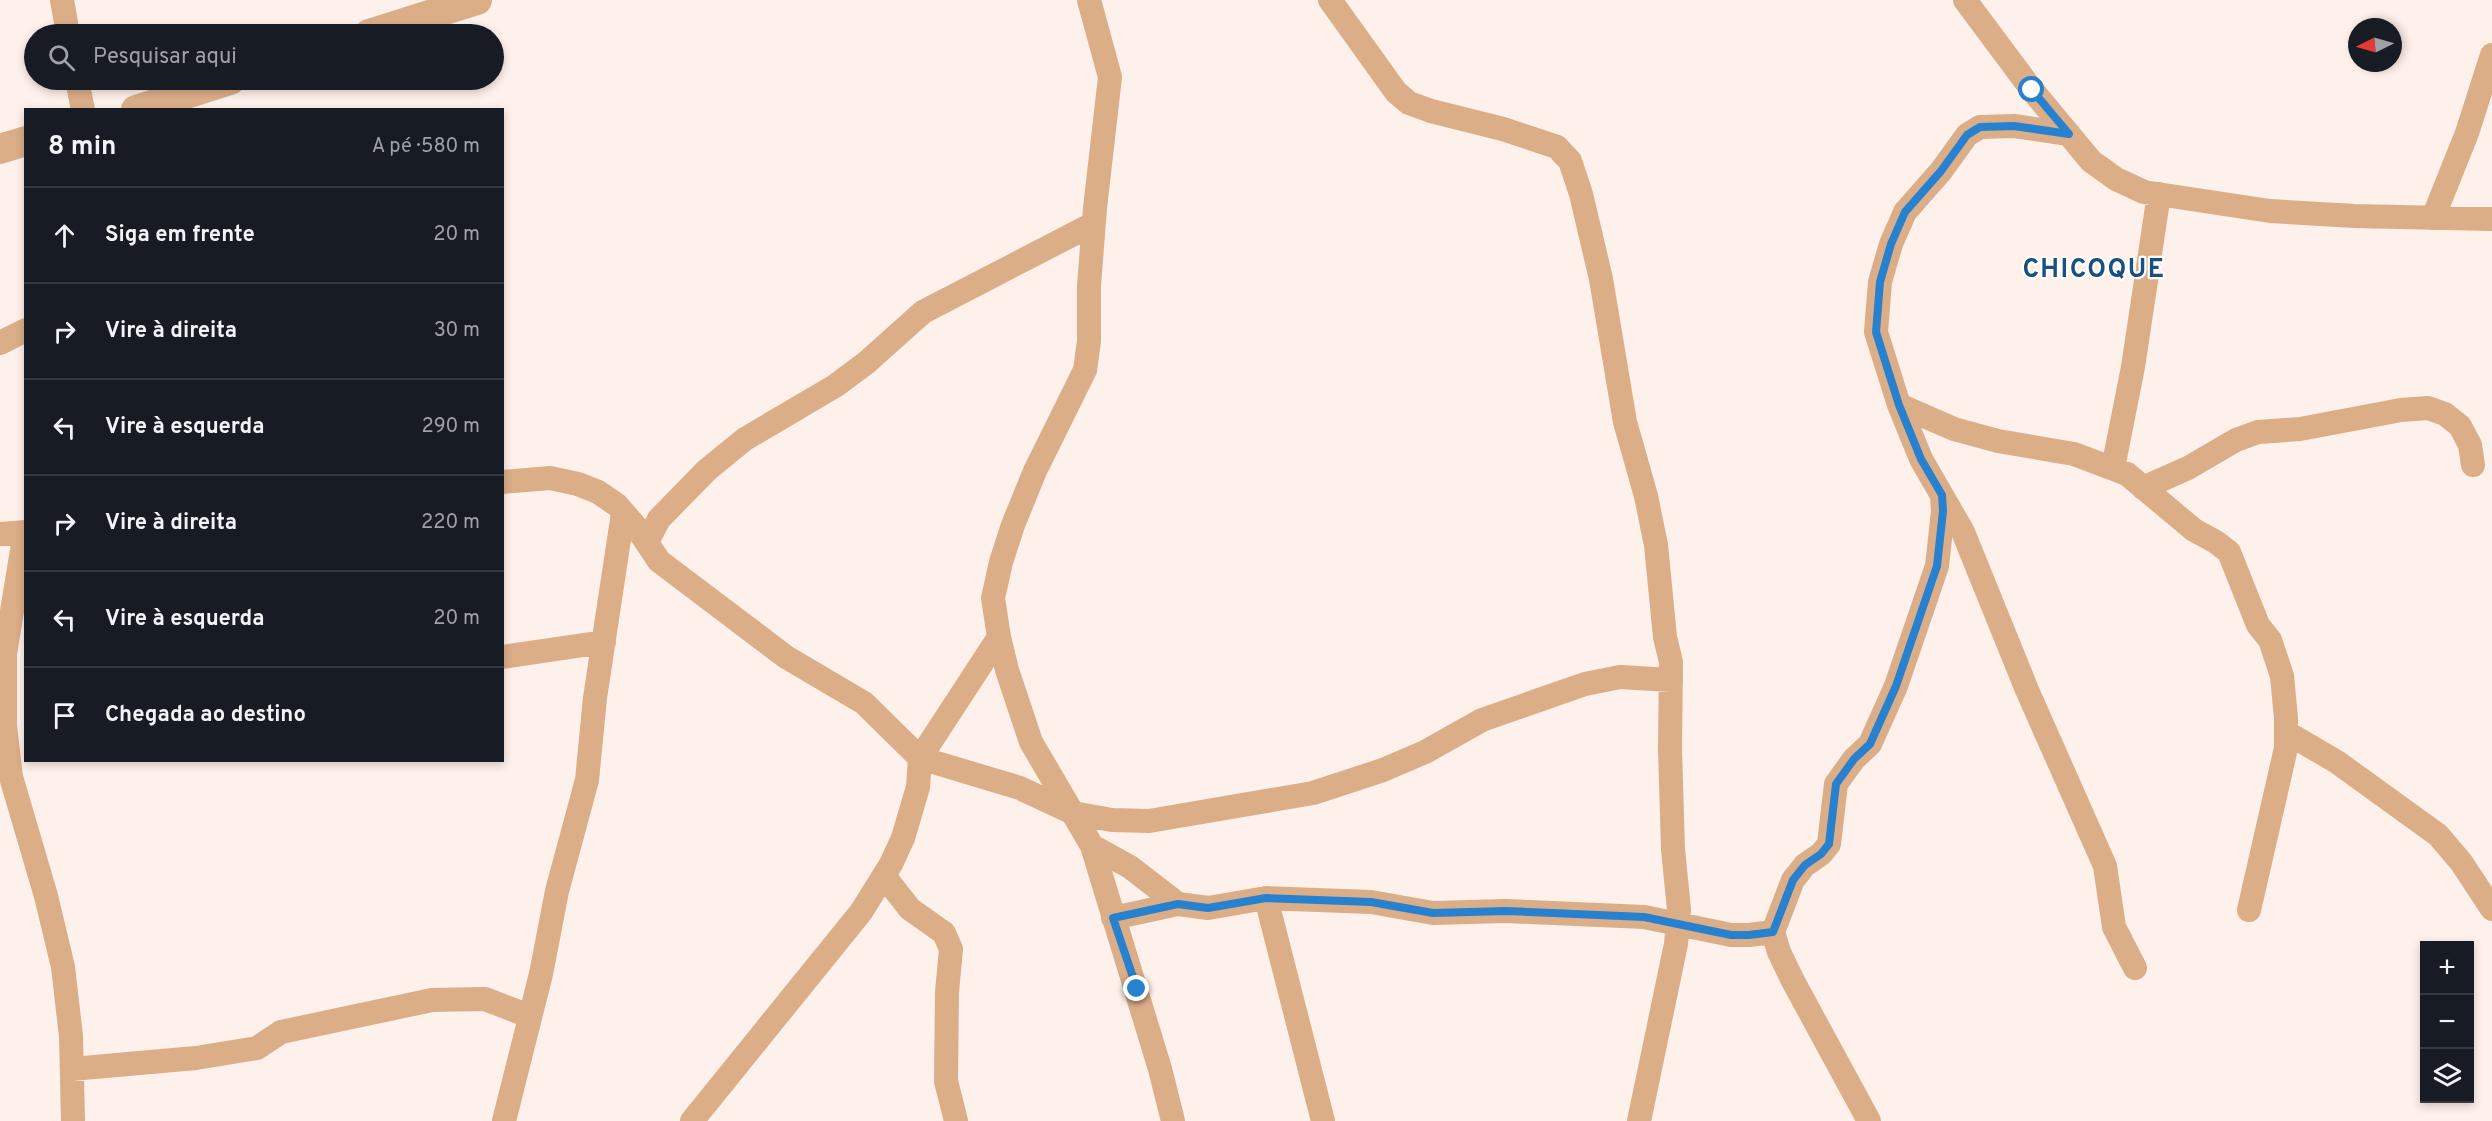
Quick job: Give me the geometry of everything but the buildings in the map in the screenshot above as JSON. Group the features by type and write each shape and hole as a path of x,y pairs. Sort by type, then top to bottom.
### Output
{"street":[{"path":"62,0 66,24"},
{"path":"1089,0 1110,77 1093,224 1089,286 1089,341 1085,370 1035,471 1001,562 993,598 1007,670 1031,742 1092,846 1147,1024 1173,1121"},
{"path":"1330,0 1341,12 1364,50 1396,92 1409,103 1431,111 1503,129 1557,147 1570,161 1581,194 1601,279 1624,422 1646,496 1656,545 1665,637 1671,662 1670,749 1678,926 1639,1121"},
{"path":"1965,0 2032,90 2091,160 2116,179 2144,192 2270,211 2354,216 2492,219"},
{"path":"398,24 459,3"},
{"path":"2433,218 2467,133 2492,55"},
{"path":"79,90 83,108"},
{"path":"144,108 199,90"},
{"path":"2069,134 2014,126 1980,127 1967,135 1941,171 1905,212 1891,244 1880,282 1876,332 1899,405 1921,459 1963,532 2027,690 2104,866 2114,927 2135,968"},
{"path":"0,149 24,142"},
{"path":"2113,468 2133,367 2159,194"},
{"path":"647,542 659,519 707,470 744,440 792,413 850,375 923,312 1093,224"},
{"path":"0,343 24,331"},
{"path":"1899,405 1954,429 1998,441 2074,454 2127,474 2194,530 2229,552 2258,625 2270,640 2282,676 2286,732 2284,758 2249,910"},
{"path":"2143,488 2188,468 2236,440 2258,432 2300,429 2401,410 2428,408 2445,414 2460,426 2470,445 2473,465"},
{"path":"504,482 550,478 578,484 598,492 623,513 659,561 786,657 864,703 920,758 1020,788 1073,813 1112,820 1149,821 1313,793 1383,770 1425,752 1482,720 1585,684 1620,677 1671,680"},
{"path":"1869,1121 1803,1001 1779,952 1773,932 1793,880 1805,865 1821,854 1829,844 1836,784 1854,759 1870,744 1896,686 1937,566 1943,511 1942,495"},
{"path":"504,1121 541,974 557,891 587,780 603,642 623,513"},
{"path":"12,530 5,654 11,777 46,896 63,967 72,1069 73,1121"},
{"path":"692,1121 861,912 884,876 903,838 918,787 920,758 999,637"},
{"path":"504,657 603,642"},
{"path":"2286,732 2337,762 2438,835 2461,862 2492,909"},
{"path":"1092,846 1130,867 1178,904"},
{"path":"884,876 910,909 944,933 951,949 946,1081 956,1121"},
{"path":"1113,918 1178,904 1208,908 1266,898 1371,902 1433,913 1506,911 1644,917 1678,926 1731,935 1773,932"},
{"path":"1266,898 1323,1121"},
{"path":"72,1069 196,1058 257,1048 281,1032 432,999 484,999 529,1016"}],"district":[{"name":"CHICOQUE","path":"2094,270"}],"route":[{"path":"1137,989 1113,918 1178,904 1208,908 1266,898 1371,902 1433,913 1506,911 1644,917 1678,926 1731,935 1773,932 1793,880 1805,865 1821,854 1829,844 1836,784 1854,759 1870,744 1896,686 1937,566 1943,511 1942,495 1921,459 1899,405 1876,332 1880,282 1891,244 1905,212 1941,171 1967,135 1980,127 2014,126 2069,134 2032,90"}]}
